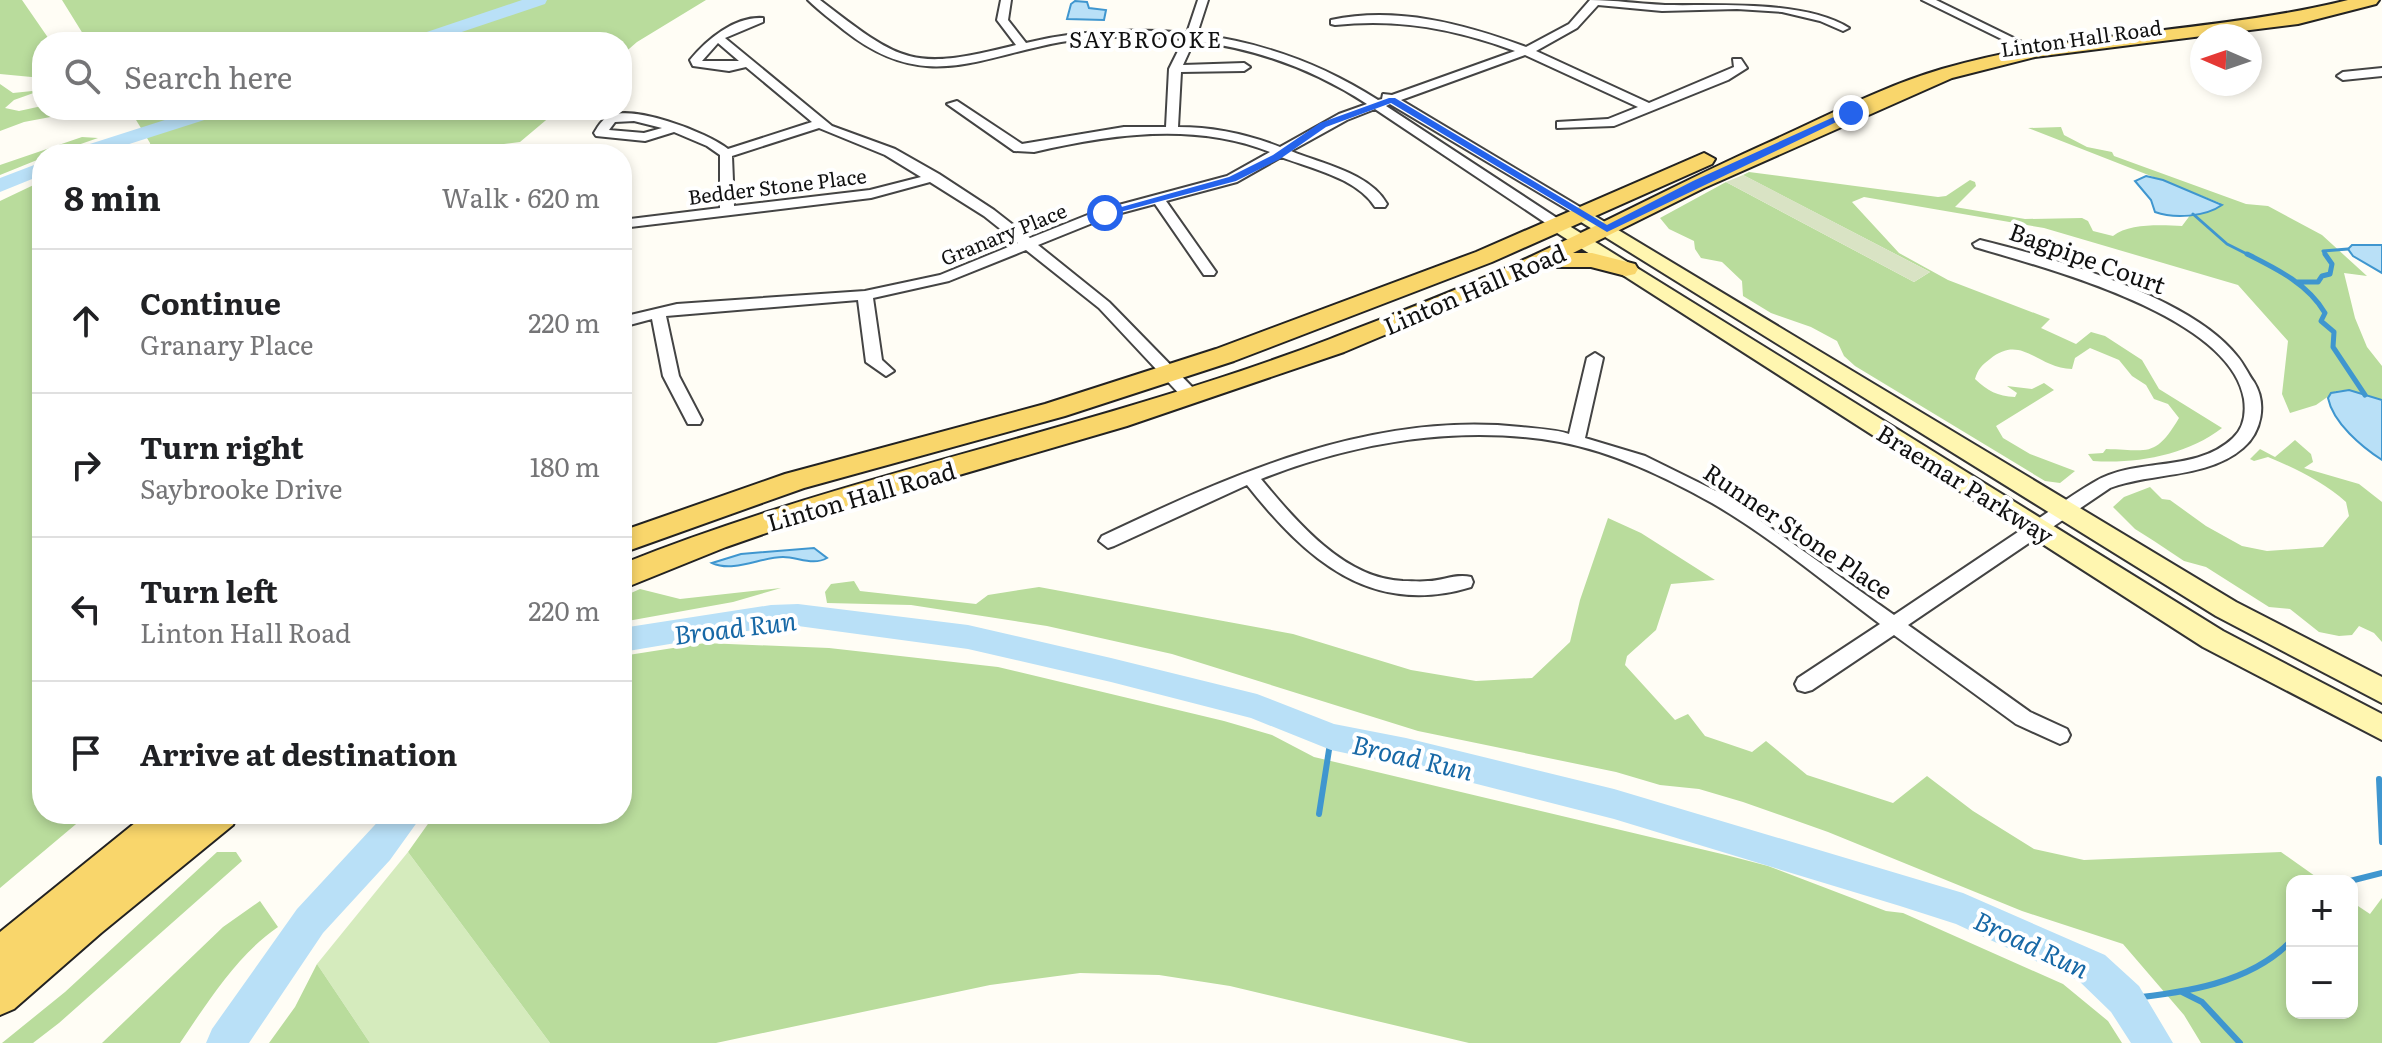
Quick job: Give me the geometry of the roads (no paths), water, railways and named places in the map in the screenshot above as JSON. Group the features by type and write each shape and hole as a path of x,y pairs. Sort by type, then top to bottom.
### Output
{"main road":[{"name":"Linton Hall Road","path":"632,538 784,484 1055,410 1170,374 1397,292 1907,73 1945,60 2330,0"},
{"name":"Linton Hall Road","path":"632,573 715,539 787,515 1117,420 1335,346 1534,264 1696,183 1900,91 2026,48 2298,18 2370,0"},
{"path":"1534,264 1582,259 1626,269"},
{"path":"0,957 161,824"},
{"path":"0,995 87,920 207,824"}],"street":[{"path":"815,0 887,53 909,62 943,62 1065,38 1118,33 1190,37 1277,54 1336,70 1392,100 1569,219"},
{"path":"1006,0 1000,10 1001,21 1023,46"},
{"path":"1172,129 1175,69 1203,0"},
{"path":"1596,0 1660,8 1730,3 1774,5 1817,14 1843,28"},
{"name":"Granary Place","path":"632,319 658,312 716,305 865,295 944,278 1105,213 1232,179 1282,153 1323,125 1532,49 1573,26 1596,0"},
{"path":"1927,0 2026,48"},
{"path":"1335,22 1368,12 1429,12 1472,23 1532,49 1649,108"},
{"path":"749,63 729,67 697,64 696,60 717,37 759,20"},
{"path":"717,37 820,123 841,135 879,147 934,177 1030,245 1104,305 1191,396"},
{"path":"1277,54 1324,72 1569,219"},
{"path":"1561,125 1610,123 1741,68 1737,61"},
{"path":"1175,69 1244,67"},
{"path":"2343,76 2382,72"},
{"path":"953,104 1019,148 1034,148 1100,134 1172,129 1226,134 1367,187 1380,204"},
{"path":"725,154 820,123"},
{"path":"672,129 716,145 725,154 727,212"},
{"name":"Bedder Stone Place","path":"632,223 886,192 934,177"},
{"path":"1158,199 1209,272"},
{"name":"Braemar Parkway","path":"1569,219 1607,229 2226,609 2382,691"},
{"name":"Braemar Parkway","path":"1569,219 1583,241 2213,639 2382,728"},
{"name":"Bagpipe Court","path":"1805,684 2063,510 2121,477 2186,465 2226,453 2248,430 2254,406 2251,392 2227,356 2178,317 2131,294 1980,244"},
{"path":"865,295 874,362 886,371"},
{"path":"658,312 671,376 694,420"},
{"path":"1576,441 1595,358"},
{"name":"Runner Stone Place","path":"1108,541 1194,500 1350,443 1412,431 1500,430 1576,441 1653,466 1717,498 2023,718 2060,735"},
{"path":"1251,478 1313,548 1359,576 1384,585 1420,590 1464,582"}],"water":[{"path":"1075,1 1087,2 1089,8 1106,10 1104,20 1067,19 1071,4"},
{"path":"2146,176 2222,205 2189,216 2155,212 2151,200 2135,181"},
{"path":"2352,245 2382,245 2382,273 2353,256 2348,249"},
{"path":"2349,390 2382,400 2382,460 2349,434 2331,407 2328,398 2331,393"},
{"path":"814,548 827,558 811,561 775,558 729,566 712,563 741,554"}],"waterway":[{"name":"Broad Run","path":"445,32 539,0"},
{"name":"Broad Run","path":"109,144 185,120"},
{"name":"Broad Run","path":"0,186 32,172"},
{"path":"2193,214 2227,244 2291,278 2310,294 2325,313 2321,321 2334,332 2333,347 2365,395"},
{"path":"2326,256 2323,251 2348,249"},
{"path":"2296,282 2318,282 2322,276 2330,274 2332,264 2325,254"},
{"name":"Broad Run","path":"632,638 771,616 798,615 968,637 1257,707 1331,737 1406,752 1614,804 1963,910 2092,968 2125,999 2153,1043"},
{"path":"1319,814 1331,737"},
{"path":"2379,779 2382,842"},
{"name":"Broad Run","path":"226,1043 310,921 398,824"},
{"path":"2358,879 2382,873"},
{"path":"2125,999 2214,984 2257,967 2286,945"},
{"path":"2182,992 2202,1002 2240,1043"}],"district":[{"name":"SAYBROOKE","path":"1146,38"}]}
